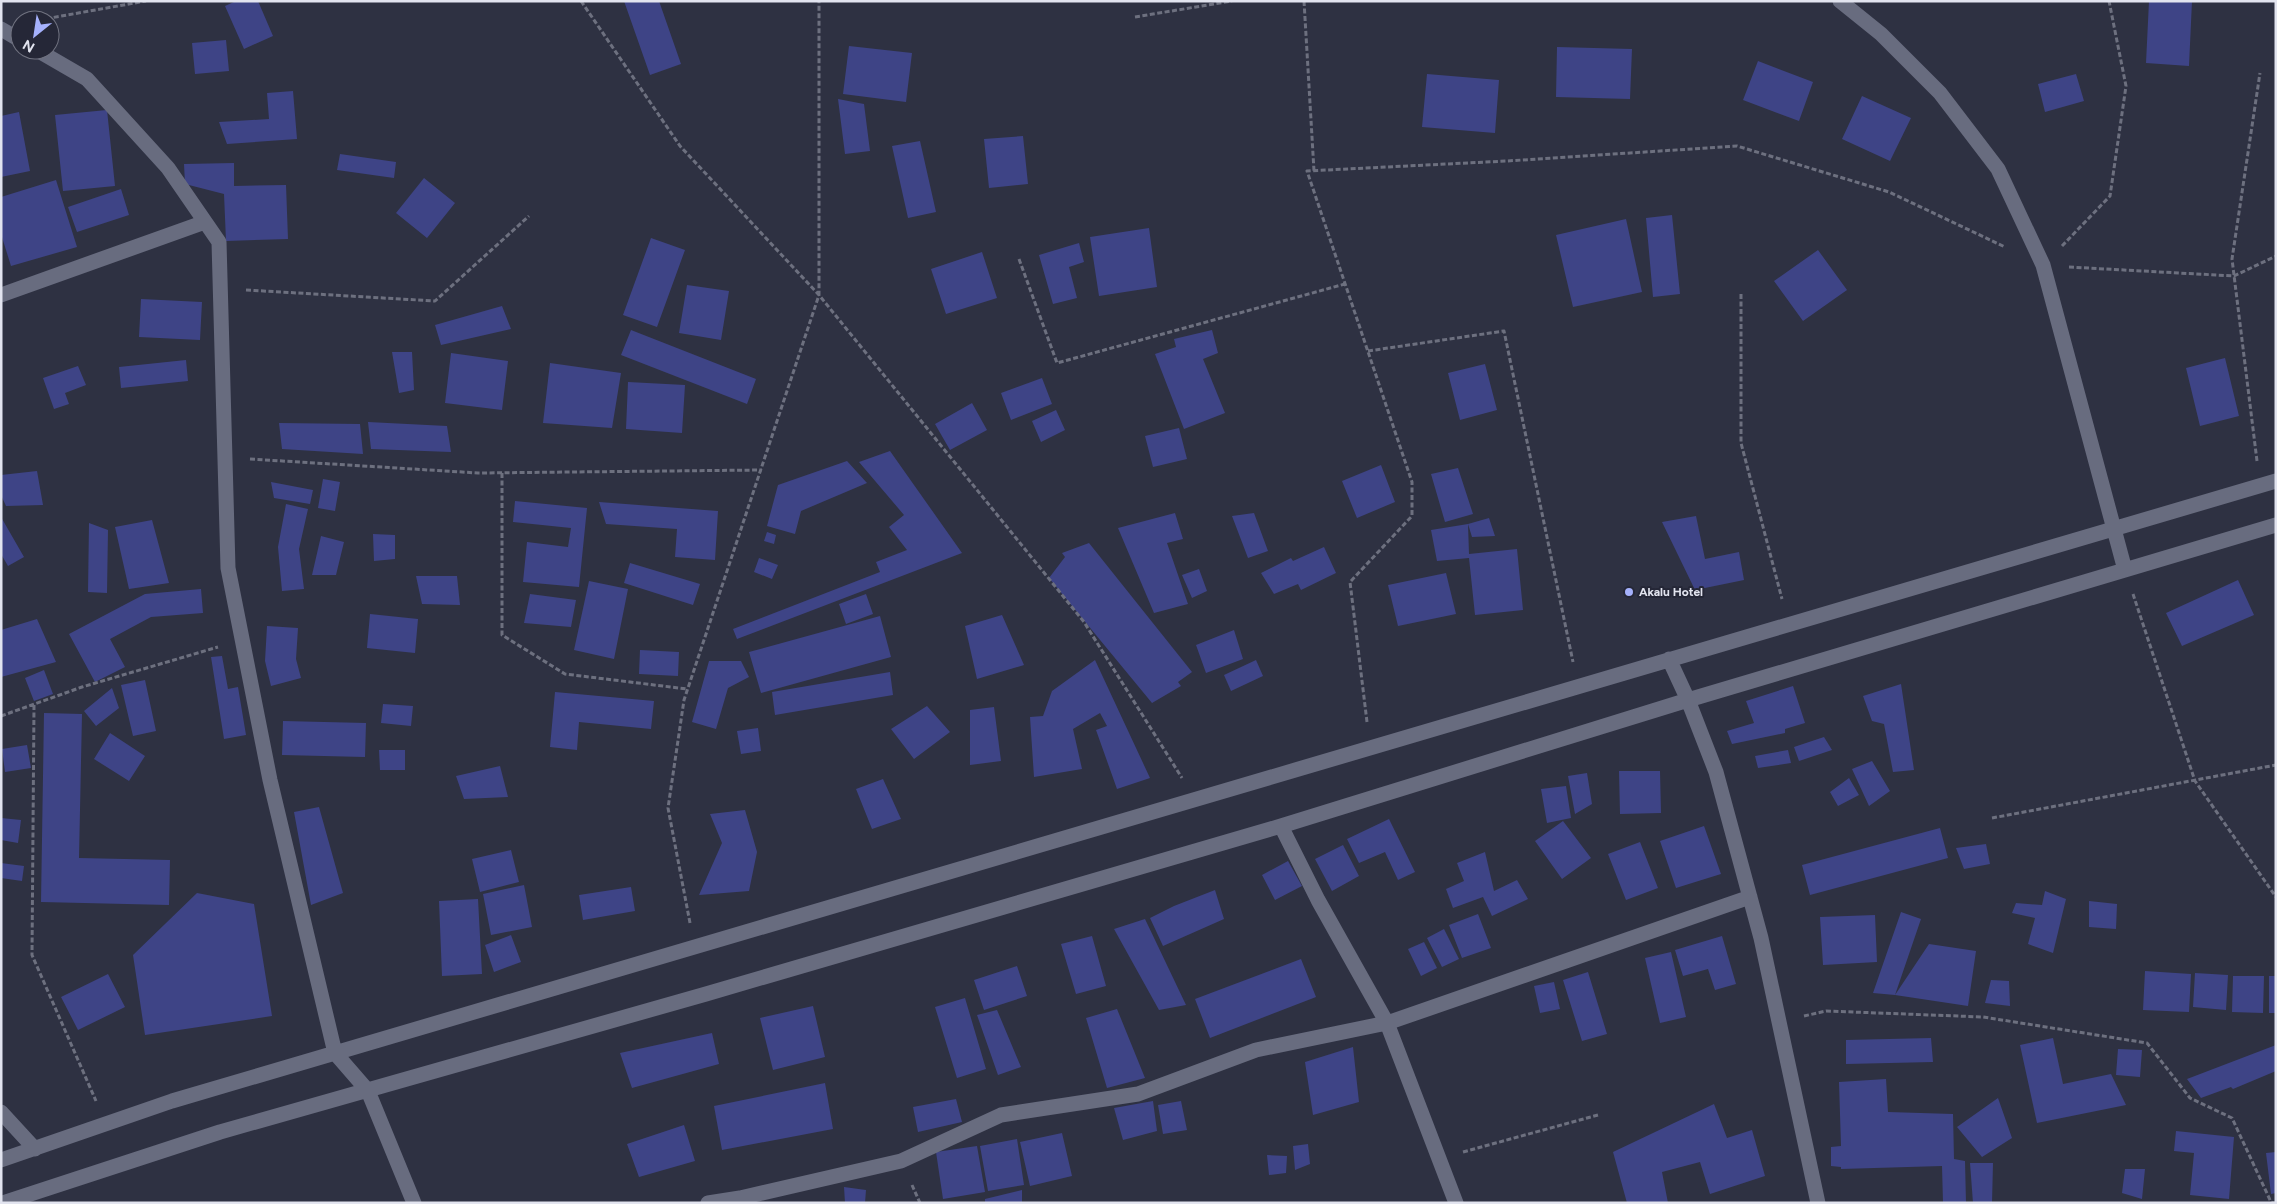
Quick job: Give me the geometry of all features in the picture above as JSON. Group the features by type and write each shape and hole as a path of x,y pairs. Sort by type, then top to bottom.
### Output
{"street":[{"path":"1840,1 1881,34 1940,93 1998,169 2043,265 2125,570"},
{"path":"54,60 87,79 168,168 219,242 228,568 270,780 334,1054 368,1091 414,1203"},
{"path":"1,295 205,222"},
{"path":"1,1160 172,1101 1669,659 2276,482"},
{"path":"3,1203 220,1132 368,1091 1281,826 1688,700 2276,524"},
{"path":"1669,659 1688,700 1716,772 1750,897 1818,1203"},
{"path":"1281,826 1318,900 1387,1023 1456,1203"},
{"path":"708,1203 740,1198 901,1161 1001,1115 1138,1094 1256,1050 1387,1023 1750,897"},
{"path":"1,1112 35,1148"}],"path":[{"path":"60,16 146,1"},
{"path":"581,1 680,146 819,295 1084,622 1195,799"},
{"path":"695,948 668,808 687,689 762,470 819,295 819,1"},
{"path":"1135,17 1232,1"},
{"path":"1304,1 1314,171"},
{"path":"2043,265 2110,196 2126,86 2109,1"},
{"path":"2260,73 2232,259 2260,486"},
{"path":"1370,747 1350,582 1412,516 1412,482 1307,171 1737,146 1889,192 2043,265 2234,276 2276,256"},
{"path":"220,289 435,301 529,216"},
{"path":"1019,259 1057,363 1346,284"},
{"path":"1742,294 1741,443 1789,624"},
{"path":"1368,351 1504,331 1578,686"},
{"path":"225,457 326,465 502,473 762,470"},
{"path":"502,473 502,635 565,674 687,689"},
{"path":"2125,570 2195,782 2276,897"},
{"path":"1,716 82,687 242,640"},
{"path":"34,705 32,955 106,1124"},
{"path":"1992,818 2195,782 2276,765"},
{"path":"1779,1021 1826,1011 1984,1017 2147,1043 2190,1098 2232,1118 2271,1202 2275,1203"},
{"path":"1438,1159 1598,1115"}],"building":[{"path":"236,1 258,1 273,36 244,49 225,6"},
{"path":"624,1 659,1 681,64 650,75"},
{"path":"2149,1 2192,1 2189,66 2146,63"},
{"path":"226,40 229,71 195,74 192,43"},
{"path":"849,46 912,53 906,102 843,94"},
{"path":"1557,47 1632,49 1630,99 1556,97"},
{"path":"1758,61 1813,82 1799,121 1743,100"},
{"path":"1427,74 1499,80 1495,133 1422,127"},
{"path":"2076,74 2084,101 2045,112 2038,84"},
{"path":"293,91 297,139 227,144 219,122 269,119 267,93"},
{"path":"1862,96 1911,118 1890,161 1842,139"},
{"path":"838,99 864,104 870,151 845,154"},
{"path":"107,110 115,186 63,191 55,115"},
{"path":"19,112 30,171 1,177 1,116"},
{"path":"1023,136 1028,184 989,188 984,139"},
{"path":"920,141 936,212 908,218 892,146"},
{"path":"340,154 396,162 394,178 337,170"},
{"path":"234,163 234,186 286,185 288,239 226,241 224,194 185,184 184,164"},
{"path":"424,178 455,203 427,238 396,213"},
{"path":"56,180 77,247 11,266 1,234 1,197"},
{"path":"121,189 129,215 77,232 68,207"},
{"path":"1672,215 1680,294 1653,297 1646,218"},
{"path":"1626,219 1642,292 1573,307 1556,235"},
{"path":"1149,228 1157,287 1099,296 1090,237"},
{"path":"651,238 685,250 657,327 623,315"},
{"path":"1079,243 1084,262 1069,267 1077,298 1053,304 1039,255"},
{"path":"1818,250 1847,290 1803,321 1774,281"},
{"path":"982,252 997,298 946,314 931,269"},
{"path":"687,285 729,291 721,340 679,333"},
{"path":"141,299 202,302 200,340 139,337"},
{"path":"502,306 511,329 441,345 435,325"},
{"path":"631,330 756,379 747,404 621,355"},
{"path":"1212,330 1218,353 1203,359 1225,413 1184,429 1155,354 1176,347 1174,339"},
{"path":"392,352 412,352 414,390 399,393"},
{"path":"451,353 508,361 502,410 445,403"},
{"path":"2225,358 2239,416 2200,426 2186,368"},
{"path":"186,360 188,381 121,388 119,367"},
{"path":"550,363 621,373 612,428 543,423"},
{"path":"1485,364 1497,410 1460,420 1448,373"},
{"path":"78,366 86,385 65,393 69,404 54,409 43,378"},
{"path":"1042,378 1052,404 1011,420 1001,393"},
{"path":"628,382 685,385 682,433 626,429"},
{"path":"972,403 987,430 950,450 935,424"},
{"path":"1056,410 1065,430 1041,442 1032,421"},
{"path":"368,422 447,426 451,452 371,449"},
{"path":"279,423 360,424 363,454 282,449"},
{"path":"1179,428 1187,459 1153,467 1145,436"},
{"path":"890,451 962,553 737,639 733,629 880,572 876,562 907,550 889,527 904,515 859,462"},
{"path":"847,461 867,483 801,511 795,534 767,526 778,485"},
{"path":"1381,465 1395,502 1357,518 1342,481"},
{"path":"1458,468 1473,514 1445,522 1431,474"},
{"path":"37,471 43,505 6,506 1,495 1,475"},
{"path":"323,479 340,482 335,511 318,508"},
{"path":"271,482 313,490 310,504 274,498"},
{"path":"515,501 587,508 579,587 523,582 527,542 568,547 571,528 513,522"},
{"path":"599,502 718,511 715,560 675,557 677,529 606,524"},
{"path":"286,504 308,509 299,549 304,589 282,591 278,547"},
{"path":"1175,513 1183,539 1167,543 1188,604 1154,613 1118,528"},
{"path":"1254,513 1268,551 1248,558 1232,516"},
{"path":"1696,516 1705,559 1739,552 1744,580 1695,590 1662,522"},
{"path":"1,517 24,557 8,566 1,554"},
{"path":"1489,518 1495,536 1472,537 1468,524"},
{"path":"152,520 169,583 129,589 115,527"},
{"path":"89,523 108,530 107,593 88,592"},
{"path":"1468,524 1469,554 1517,549 1523,610 1475,615 1469,558 1437,561 1431,530"},
{"path":"767,532 776,535 774,544 764,541"},
{"path":"373,534 395,535 395,559 374,561"},
{"path":"321,536 344,542 336,575 312,575"},
{"path":"1089,543 1192,672 1178,682 1181,686 1152,703 1049,578 1065,557 1062,553"},
{"path":"1324,547 1336,573 1301,590 1298,584 1274,594 1261,573 1291,558 1293,561"},
{"path":"759,558 778,565 772,579 754,572"},
{"path":"630,563 700,584 693,605 624,583"},
{"path":"1199,569 1207,591 1192,598 1182,575"},
{"path":"1446,573 1456,614 1398,626 1388,585"},
{"path":"416,576 457,576 460,605 422,604"},
{"path":"2238,580 2254,615 2182,646 2166,613"},
{"path":"589,581 628,589 614,659 574,650"},
{"path":"201,589 203,613 151,617 110,639 125,667 95,682 69,634 145,594"},
{"path":"530,594 576,600 571,627 524,623"},
{"path":"866,594 873,614 846,624 839,604"},
{"path":"370,614 418,619 415,653 367,648"},
{"path":"1002,615 1024,665 977,679 965,626"},
{"path":"880,616 891,657 761,693 749,652"},
{"path":"37,619 56,662 1,677 1,630"},
{"path":"267,626 298,628 296,659 301,678 271,686 265,661"},
{"path":"1234,630 1243,659 1206,673 1196,645"},
{"path":"640,650 679,652 678,676 639,674"},
{"path":"222,656 228,689 238,687 246,735 224,739 211,657"},
{"path":"1095,660 1150,778 1117,789 1096,730 1107,726 1100,713 1073,729 1082,769 1034,777 1030,717 1043,716 1052,691"},
{"path":"1256,660 1263,676 1231,691 1224,675"},
{"path":"709,661 741,661 749,677 728,688 716,729 692,722"},
{"path":"44,670 53,694 34,701 25,678"},
{"path":"890,672 893,695 775,715 772,692"},
{"path":"145,680 156,731 133,736 121,685"},
{"path":"1901,684 1914,770 1893,772 1884,724 1872,721 1863,696"},
{"path":"1793,686 1805,723 1785,729 1785,733 1732,744 1727,731 1754,723 1746,701"},
{"path":"112,688 119,708 96,726 84,711"},
{"path":"555,692 654,701 651,729 579,722 577,750 550,747"},
{"path":"383,704 413,706 411,726 381,723"},
{"path":"927,706 950,732 914,759 891,729"},
{"path":"994,707 1001,761 970,765 970,710"},
{"path":"44,713 82,714 79,858 170,860 169,905 41,902"},
{"path":"283,721 366,723 365,757 282,755"},
{"path":"758,728 761,751 741,754 737,731"},
{"path":"110,733 145,756 129,781 94,759"},
{"path":"1824,737 1832,750 1799,761 1794,747"},
{"path":"27,745 31,768 5,772 2,749"},
{"path":"379,750 405,750 405,770 380,770"},
{"path":"1788,750 1791,763 1758,768 1755,756"},
{"path":"1872,761 1890,791 1869,806 1852,769"},
{"path":"500,766 508,797 464,799 456,776"},
{"path":"1619,771 1660,771 1661,813 1620,814"},
{"path":"1587,773 1592,804 1575,814 1568,776"},
{"path":"1849,778 1859,795 1838,806 1830,792"},
{"path":"883,779 901,819 872,829 856,789"},
{"path":"1566,786 1571,818 1547,823 1541,789"},
{"path":"319,807 343,893 311,905 294,812"},
{"path":"745,810 757,852 749,891 699,895 722,843 710,814"},
{"path":"1,818 21,820 18,843 1,840"},
{"path":"1389,819 1415,872 1398,880 1385,852 1359,863 1347,839"},
{"path":"1563,821 1591,858 1562,879 1535,841"},
{"path":"1704,826 1721,874 1676,888 1660,841"},
{"path":"1940,828 1948,858 1810,895 1802,865"},
{"path":"1640,842 1658,888 1626,900 1608,854"},
{"path":"1986,844 1990,864 1964,869 1956,848"},
{"path":"1343,845 1359,876 1332,891 1315,859"},
{"path":"511,850 519,882 480,892 472,859"},
{"path":"1485,852 1494,891 1517,880 1528,899 1492,916 1483,897 1453,908 1446,889 1464,881 1457,863"},
{"path":"1288,861 1302,886 1275,900 1262,875"},
{"path":"1,863 24,866 22,881 1,878"},
{"path":"524,885 532,927 491,935 483,894"},
{"path":"631,887 635,911 583,920 579,895"},
{"path":"1215,890 1224,919 1163,946 1150,918 1174,906"},
{"path":"2045,891 2066,899 2053,953 2028,944 2035,918 2012,913 2016,903 2042,905"},
{"path":"197,893 254,904 272,1016 145,1035 133,955"},
{"path":"478,899 482,974 442,976 439,901"},
{"path":"2089,901 2117,904 2116,929 2089,927"},
{"path":"1901,912 1921,919 1895,995 1873,993"},
{"path":"1478,914 1491,948 1462,958 1449,925"},
{"path":"1875,915 1877,962 1823,965 1820,917"},
{"path":"1145,919 1186,1005 1159,1010 1114,929"},
{"path":"1444,929 1459,959 1442,967 1427,938"},
{"path":"511,935 521,962 494,972 485,945"},
{"path":"1092,936 1106,986 1076,994 1061,944"},
{"path":"1722,936 1736,984 1715,990 1708,969 1683,976 1675,950"},
{"path":"1424,942 1437,968 1421,976 1408,949"},
{"path":"1929,944 1976,951 1968,1006 1895,995"},
{"path":"1671,952 1686,1017 1660,1023 1645,958"},
{"path":"1301,959 1316,997 1210,1038 1195,999"},
{"path":"1017,966 1027,996 984,1010 974,980"},
{"path":"2145,971 2191,974 2189,1012 2143,1010"},
{"path":"1588,972 1607,1034 1582,1041 1563,980"},
{"path":"2195,973 2228,975 2226,1010 2193,1007"},
{"path":"108,974 125,1007 78,1030 61,997"},
{"path":"2233,976 2264,976 2263,1013 2232,1012"},
{"path":"2269,976 2276,976 2276,1013 2269,1013"},
{"path":"1991,980 2009,981 2010,1006 1985,1003"},
{"path":"1554,982 1560,1009 1540,1013 1534,986"},
{"path":"965,998 986,1069 957,1078 935,1007"},
{"path":"813,1006 825,1057 773,1070 760,1018"},
{"path":"1117,1009 1145,1078 1107,1088 1086,1018"},
{"path":"997,1010 1021,1067 998,1075 977,1015"},
{"path":"712,1033 719,1064 632,1088 620,1053"},
{"path":"1931,1038 1933,1062 1846,1064 1846,1040"},
{"path":"2053,1038 2063,1084 2111,1074 2126,1105 2037,1123 2020,1045"},
{"path":"2276,1045 2276,1071 2233,1089 2231,1087 2201,1098 2187,1079"},
{"path":"1353,1047 1359,1102 1313,1115 1305,1062"},
{"path":"2118,1049 2142,1050 2140,1077 2116,1075"},
{"path":"1886,1079 1888,1112 1953,1114 1954,1159 1965,1161 1966,1203 1943,1203 1942,1166 1841,1169 1841,1167 1831,1166 1831,1147 1841,1146 1839,1082"},
{"path":"825,1083 833,1129 722,1150 714,1106"},
{"path":"1998,1098 2012,1138 1982,1157 1957,1127"},
{"path":"956,1099 962,1122 918,1132 913,1107"},
{"path":"1153,1101 1157,1131 1123,1140 1114,1108"},
{"path":"1181,1101 1187,1130 1163,1134 1158,1105"},
{"path":"1714,1104 1727,1138 1752,1130 1765,1176 1710,1194 1700,1162 1662,1172 1668,1203 1627,1203 1613,1152"},
{"path":"684,1125 695,1161 639,1177 627,1144"},
{"path":"2176,1131 2234,1137 2229,1199 2190,1195 2194,1153 2174,1151"},
{"path":"1062,1133 1072,1176 1030,1186 1020,1142"},
{"path":"1017,1139 1024,1185 988,1191 980,1146"},
{"path":"1308,1144 1310,1164 1295,1170 1293,1146"},
{"path":"977,1146 985,1192 943,1199 936,1152"},
{"path":"2276,1152 2276,1193 2271,1194 2266,1153"},
{"path":"1267,1155 1287,1156 1286,1173 1269,1175"},
{"path":"1970,1163 1993,1163 1992,1203 1973,1203"},
{"path":"2125,1169 2145,1169 2142,1199 2122,1193"},
{"path":"844,1187 866,1190 865,1203 845,1203"},
{"path":"1022,1190 1022,1203 985,1203 985,1199"}],"place":[{"name":"Akalu Hotel","path":"1629,592"}]}
